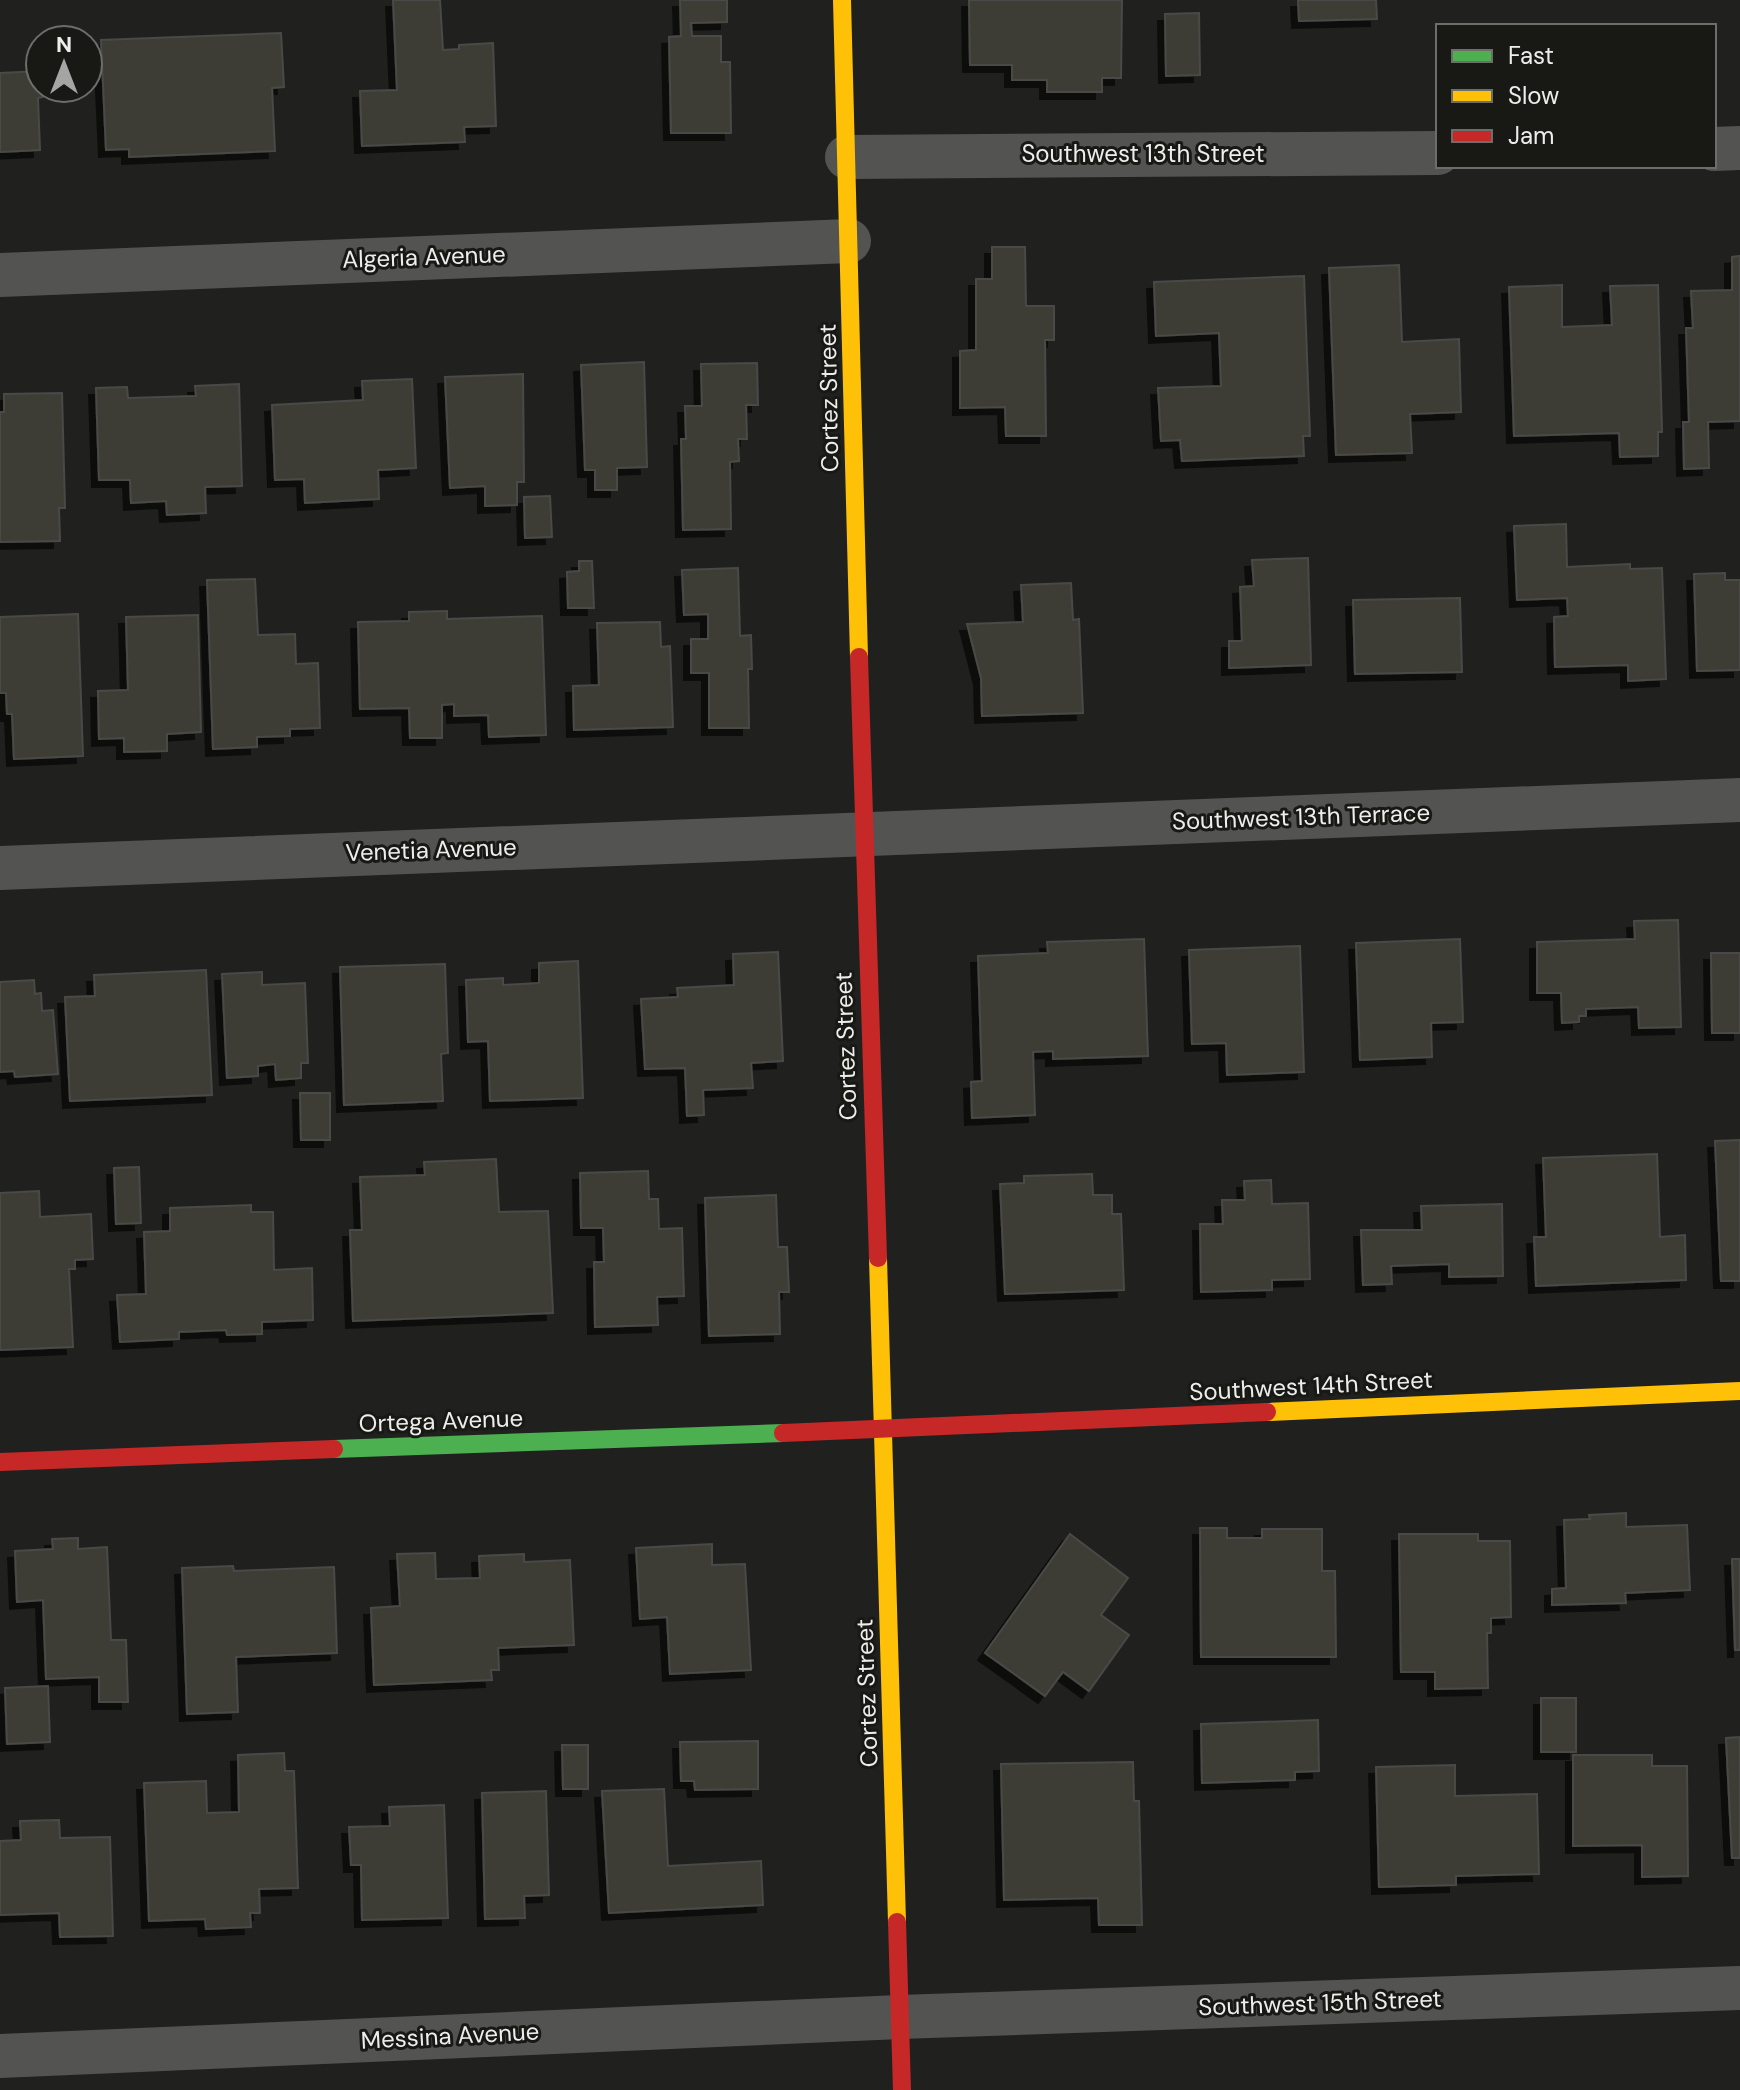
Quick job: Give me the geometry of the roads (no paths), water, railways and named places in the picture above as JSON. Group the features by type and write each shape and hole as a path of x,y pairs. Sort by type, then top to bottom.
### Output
{"street":[{"name":"Cortez Street","path":"842,0 863,833 884,1429 902,2090"},
{"path":"1716,149 1740,148"},
{"name":"Southwest 13th Street","path":"847,157 1436,153"},
{"name":"Algeria Avenue","path":"0,275 849,241"},
{"name":"Southwest 13th Terrace","path":"863,833 1740,800"},
{"name":"Venetia Avenue","path":"0,868 863,833"},
{"name":"Southwest 14th Street","path":"884,1429 1740,1391"},
{"name":"Ortega Avenue","path":"0,1462 884,1429"},
{"name":"Southwest 15th Street","path":"900,2017 1740,1988"},
{"name":"Messina Avenue","path":"0,2056 900,2017"}]}
